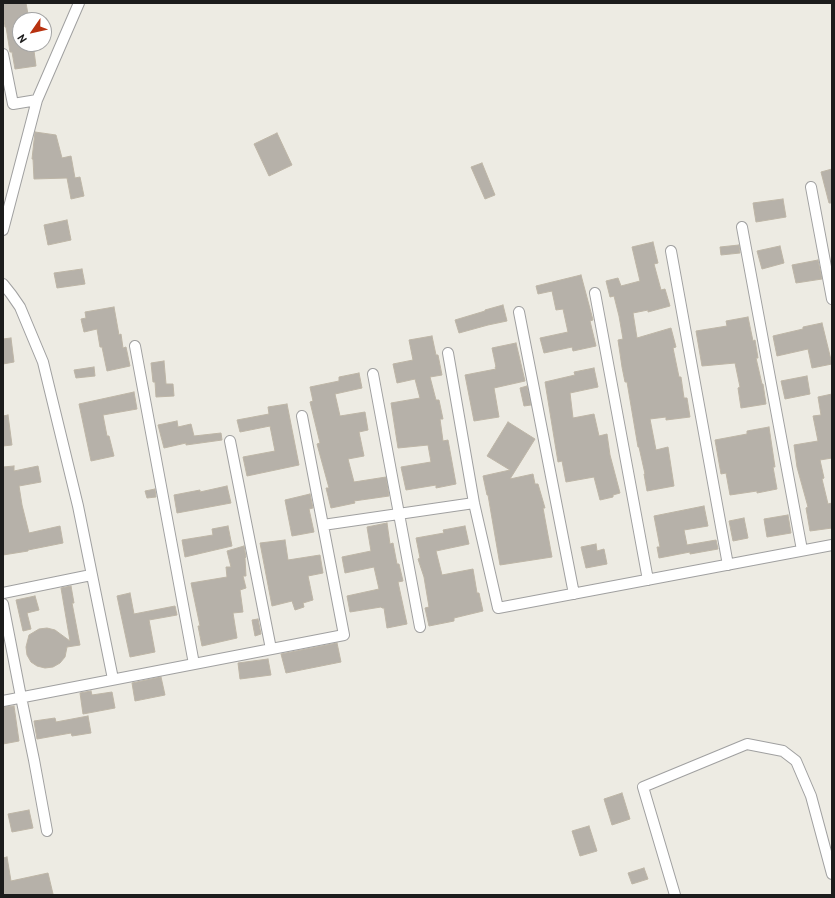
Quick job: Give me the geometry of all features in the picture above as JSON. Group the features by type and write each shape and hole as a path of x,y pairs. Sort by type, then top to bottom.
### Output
{"street":[{"path":"71,3 74,17"},
{"path":"3,230 7,202 37,100 79,3"},
{"path":"3,54 13,104 37,100"},
{"path":"811,187 832,299"},
{"path":"742,227 802,550"},
{"path":"671,251 728,564"},
{"path":"3,284 20,307 43,362 78,506 113,679"},
{"path":"595,293 648,580"},
{"path":"520,312 574,594"},
{"path":"135,346 194,664"},
{"path":"448,353 474,503 498,608 832,545"},
{"path":"373,374 420,627"},
{"path":"3,701 344,635 302,416"},
{"path":"230,441 270,649"},
{"path":"323,525 474,503"},
{"path":"3,593 91,575"},
{"path":"3,604 47,831"},
{"path":"675,895 643,787 748,744 783,751 796,761 811,796 832,874"}],"building":[{"path":"3,3 26,3 28,12 12,12 12,52 10,52 3,13"},
{"path":"12,52 34,52 36,66 15,69"},
{"path":"35,132 56,135 62,158 71,156 75,178 80,177 84,196 71,199 67,178 34,179 32,159"},
{"path":"277,133 292,165 269,176 254,144"},
{"path":"482,163 495,195 485,199 471,167"},
{"path":"832,169 832,203 829,203 821,172"},
{"path":"783,199 786,217 756,222 753,203"},
{"path":"67,220 71,240 48,245 44,225"},
{"path":"653,242 658,263 654,264 661,290 665,289 670,306 648,312 648,310 633,313 637,338 671,328 676,347 673,348 679,377 681,377 684,398 687,398 690,417 666,420 666,417 650,419 656,450 668,447 674,486 647,491 627,382 625,382 622,367 618,340 623,339 619,316 614,296 610,297 606,281 618,278 621,286 640,281 632,247"},
{"path":"739,245 740,253 721,255 720,247"},
{"path":"780,246 784,263 762,269 757,251"},
{"path":"818,260 822,279 796,283 792,265"},
{"path":"82,269 85,284 57,288 54,273"},
{"path":"581,275 593,320 590,321 596,346 573,351 572,347 544,353 540,338 568,332 563,309 556,310 552,291 538,294 536,286"},
{"path":"503,305 507,321 459,333 455,320"},
{"path":"114,307 119,335 121,334 123,348 126,347 130,366 107,371 102,347 100,347 97,329 84,332 81,319 86,318 85,312"},
{"path":"748,317 753,341 755,340 758,358 756,358 763,384 766,404 741,408 738,388 740,387 735,363 702,366 696,331 727,326 726,321"},
{"path":"822,323 832,364 812,368 808,349 777,356 773,336"},
{"path":"432,336 442,375 430,377 436,400 439,400 443,419 440,419 443,441 448,440 456,484 436,488 436,485 406,490 401,467 431,462 428,445 398,448 391,403 420,398 415,379 397,383 393,364 413,360 409,340"},
{"path":"11,338 14,362 3,364 3,339"},
{"path":"516,343 525,381 494,388 499,417 474,421 465,375 496,369 492,348"},
{"path":"164,361 166,384 173,384 174,396 156,397 151,363"},
{"path":"94,367 95,376 76,378 74,370"},
{"path":"594,368 598,387 570,393 573,418 594,414 599,436 607,434 610,455 620,493 613,495 613,497 600,500 594,477 566,482 562,461 558,462 545,382 575,375 574,372"},
{"path":"359,373 362,388 335,394 340,416 365,412 368,430 359,432 364,456 348,459 354,482 386,477 389,496 354,501 355,503 331,508 326,488 329,488 317,444 320,443 310,402 313,401 310,387 339,381 339,377"},
{"path":"807,376 810,394 785,399 781,381"},
{"path":"527,386 531,405 524,406 520,388"},
{"path":"134,392 137,409 103,415 107,436 109,436 114,456 91,461 79,404"},
{"path":"832,394 832,458 820,460 824,478 822,479 828,504 832,503 832,528 810,531 806,508 808,507 797,467 794,445 818,441 813,416 821,415 818,397"},
{"path":"287,404 299,465 247,476 243,457 275,451 270,426 240,432 237,420 269,414 268,407"},
{"path":"8,415 12,445 3,446 3,416"},
{"path":"177,421 178,427 191,424 194,436 221,433 222,440 186,445 186,443 164,448 158,425"},
{"path":"508,422 535,439 510,479 533,474 535,484 538,484 545,508 543,508 552,557 500,565 488,495 483,476 510,470 487,456"},
{"path":"769,427 777,489 757,493 757,491 730,495 726,473 721,474 715,440 747,434 747,431"},
{"path":"14,466 14,471 38,466 41,482 19,486 29,533 60,526 63,543 3,555 3,467"},
{"path":"227,486 231,503 177,513 174,495 200,490 200,492"},
{"path":"155,489 156,497 147,498 145,491"},
{"path":"310,494 313,508 309,509 314,532 292,536 285,500"},
{"path":"704,506 708,526 684,530 687,545 716,540 718,549 690,554 690,552 659,558 657,547 660,547 654,516"},
{"path":"788,515 791,533 767,537 764,519"},
{"path":"744,518 748,538 733,541 729,521"},
{"path":"387,523 390,544 393,543 397,564 399,564 403,581 398,582 407,624 387,628 384,608 381,607 350,612 347,596 379,589 374,567 345,573 342,557 371,551 367,527"},
{"path":"228,526 232,546 185,557 182,540 213,535 212,529"},
{"path":"465,526 469,544 436,551 442,575 473,569 477,593 479,593 483,611 454,618 454,621 429,626 425,608 429,607 424,577 418,559 420,558 416,538 444,533 443,530"},
{"path":"285,540 288,560 320,555 323,573 308,576 313,600 303,603 304,607 295,610 292,601 272,606 260,543"},
{"path":"596,544 597,551 604,549 607,564 586,568 581,547"},
{"path":"244,546 246,557 246,576 243,576 246,588 240,590 243,612 233,613 237,638 202,646 198,626 200,626 191,583 227,577 226,567 231,567 227,551"},
{"path":"71,586 74,603 72,603 80,645 67,647 65,657 60,663 53,667 45,668 37,666 31,662 27,655 26,647 29,635 39,629 47,628 55,630 70,641 61,588"},
{"path":"130,593 134,614 175,606 177,615 149,620 155,652 130,657 117,596"},
{"path":"35,596 39,610 27,613 31,629 23,631 16,600"},
{"path":"258,619 261,634 255,636 252,620"},
{"path":"337,643 341,662 286,673 281,654"},
{"path":"268,659 271,675 240,679 238,663"},
{"path":"161,677 165,695 135,701 132,683"},
{"path":"91,691 92,695 112,692 115,708 83,714 80,693"},
{"path":"14,706 19,741 3,744 3,707"},
{"path":"88,716 91,733 72,736 71,733 37,739 34,721 55,718 56,722"},
{"path":"622,793 630,819 612,825 604,799"},
{"path":"29,810 33,828 12,832 8,814"},
{"path":"589,826 597,851 580,856 572,831"},
{"path":"7,857 11,881 48,873 53,894 3,895 3,858"},
{"path":"644,868 648,879 632,884 628,873"}]}
